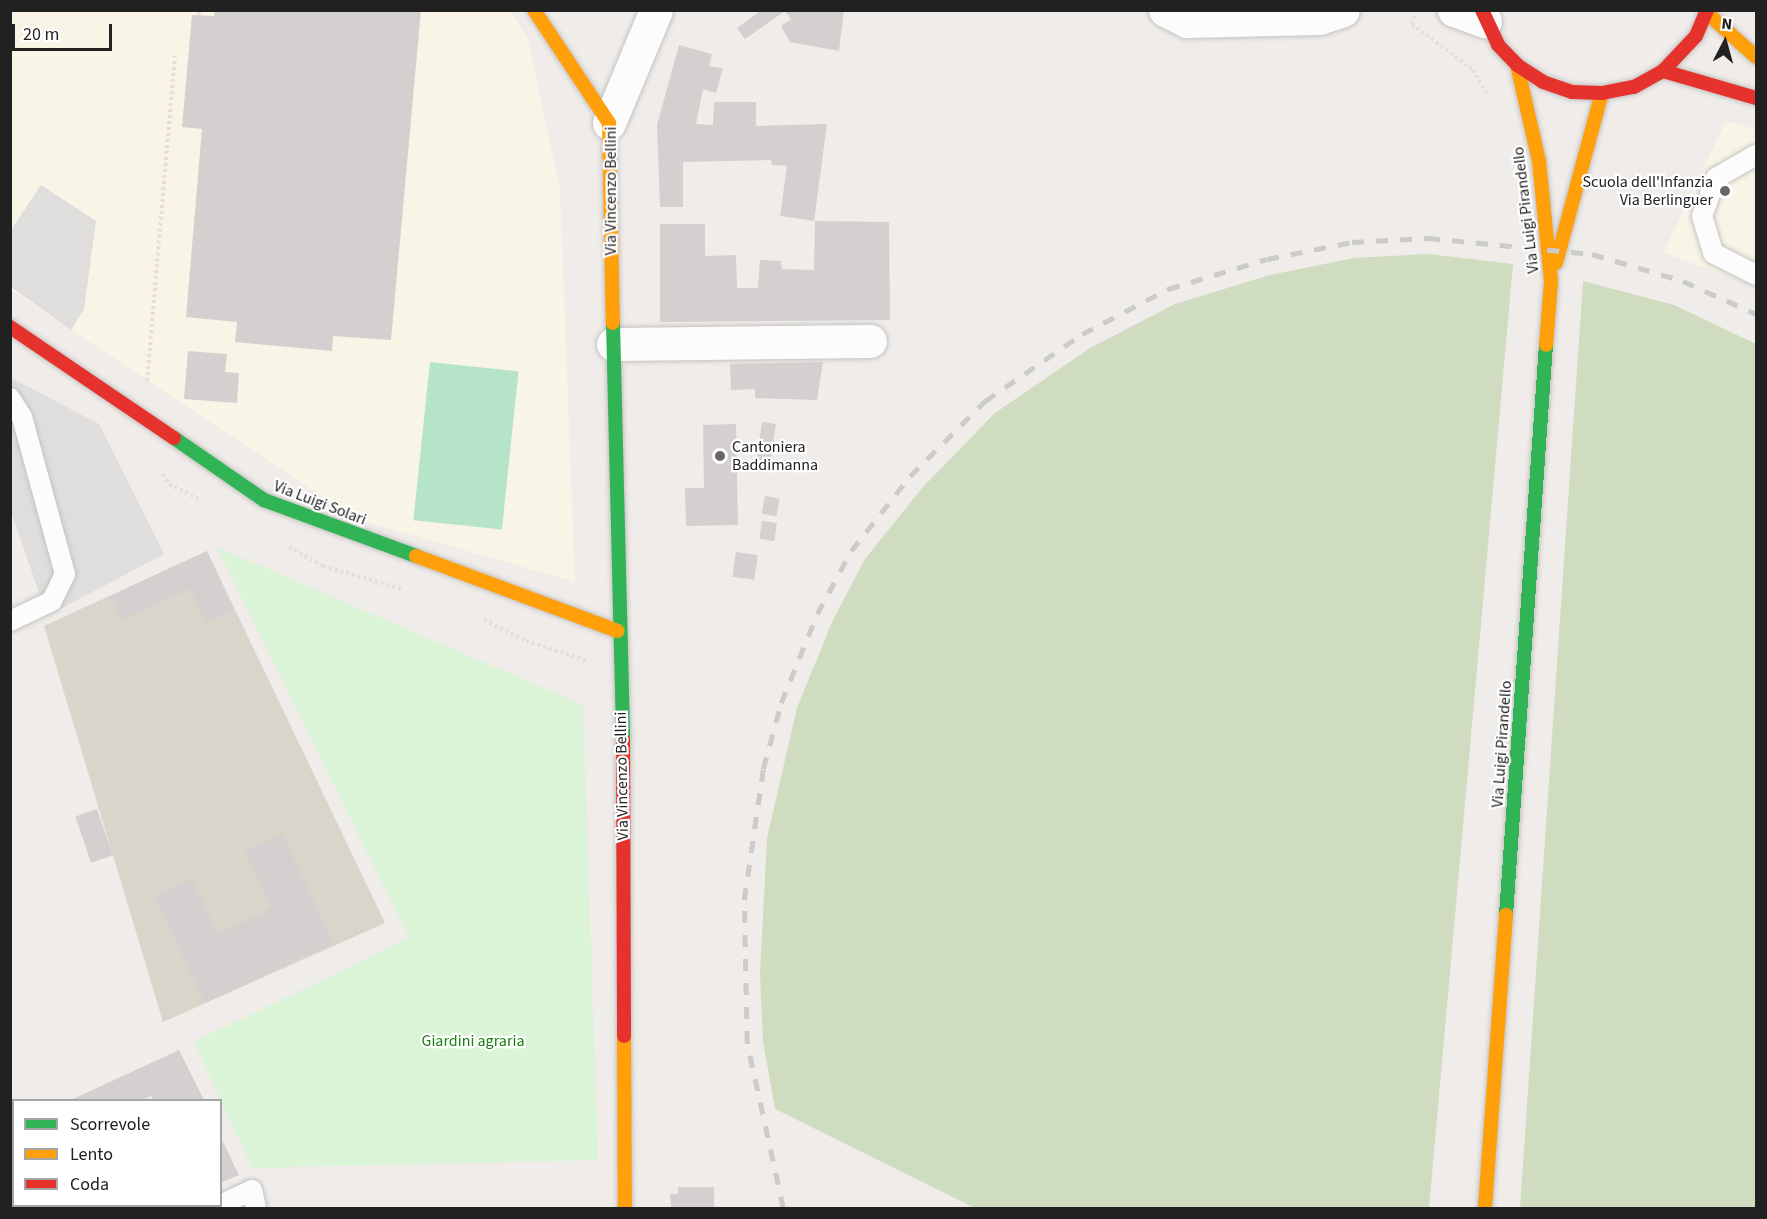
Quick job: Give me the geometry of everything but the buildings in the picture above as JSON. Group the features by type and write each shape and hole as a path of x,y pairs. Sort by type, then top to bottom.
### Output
{"main road":[{"path":"534,10 609,123"},
{"path":"1474,14 1517,65 1542,82 1572,92 1602,93 1634,87 1663,71 1682,55 1707,12 1756,57"},
{"name":"Via Luigi Pirandello","path":"1485,1209 1551,282 1539,161 1517,65"},
{"path":"1663,71 1756,98"},
{"name":"Via Luigi Pirandello","path":"1551,282 1602,93"},
{"name":"Via Vincenzo Bellini","path":"609,123 620,663 625,1209"},
{"name":"Via Luigi Solari","path":"10,327 141,420 264,500 618,631"}],"street":[{"name":"Via Vincenzo Bellini","path":"609,123 656,10"},
{"path":"1165,10 1187,21 1319,18 1343,10"},
{"path":"613,344 870,341"}],"lane":[{"path":"1756,155 1716,178 1702,216 1713,253 1756,275"},
{"path":"10,398 22,417 65,574 52,601 10,621"},
{"path":"222,1204 252,1191 256,1209"}],"path":[{"path":"1416,10 1412,24 1473,70 1490,98"},
{"path":"141,420 175,56"},
{"path":"159,466 169,484 206,503"},
{"path":"282,544 323,566 412,592"},
{"path":"473,614 579,661 620,663"}],"shaded area":[{"path":"10,11 511,11 528,39 560,190 575,582 356,519 11,290"},
{"name":"Scuola dell'Infanzia Via Berlinguer","path":"1726,121 1756,129 1756,285 1663,253"},
{"path":"41,185 96,221 84,309 71,330 11,287 11,230"},
{"path":"10,377 99,424 164,554 47,616 11,511"},
{"path":"207,551 385,923 163,1022 44,626"}],"green space":[{"path":"1428,254 1513,264 1429,1208 975,1208 775,1109 763,1041 760,975 767,838 797,708 832,622 865,559 923,487 995,413 1090,348 1175,304 1270,275 1354,258"},
{"path":"1583,281 1674,305 1756,344 1756,1208 1520,1208"},
{"path":"430,362 519,371 502,529 413,520"},
{"name":"Giardini agraria","path":"217,547 583,705 598,1160 252,1168 194,1042 409,938"}],"railway":[{"path":"783,1208 747,1043 744,900 763,769 781,703 817,614 851,551 910,476 985,401 1082,334 1168,289 1267,259 1352,242 1428,238 1592,254 1683,281 1756,314"}],"traffic: fast":[{"path":"613,323 623,740"},
{"path":"1506,915 1546,345"},
{"path":"174,438 264,500 416,556"}],"traffic: slow":[{"path":"534,10 609,123 613,323"},
{"path":"1707,13 1756,57"},
{"path":"1517,65 1539,161 1551,282 1546,345"},
{"path":"1556,263 1602,93"},
{"path":"416,556 618,631"},
{"path":"1485,1208 1506,915"},
{"path":"624,1036 625,1208"}],"traffic: jam":[{"path":"1482,10 1498,45 1517,65 1543,82 1572,92 1602,93 1634,87 1663,71 1696,36 1707,10"},
{"path":"1663,71 1756,98"},
{"path":"10,327 174,438"},
{"path":"623,740 624,1036"}],"place":[{"name":"Scuola dell'Infanzia Via Berlinguer","path":"1725,191"},
{"name":"Cantoniera Baddimanna","path":"720,456"}]}
